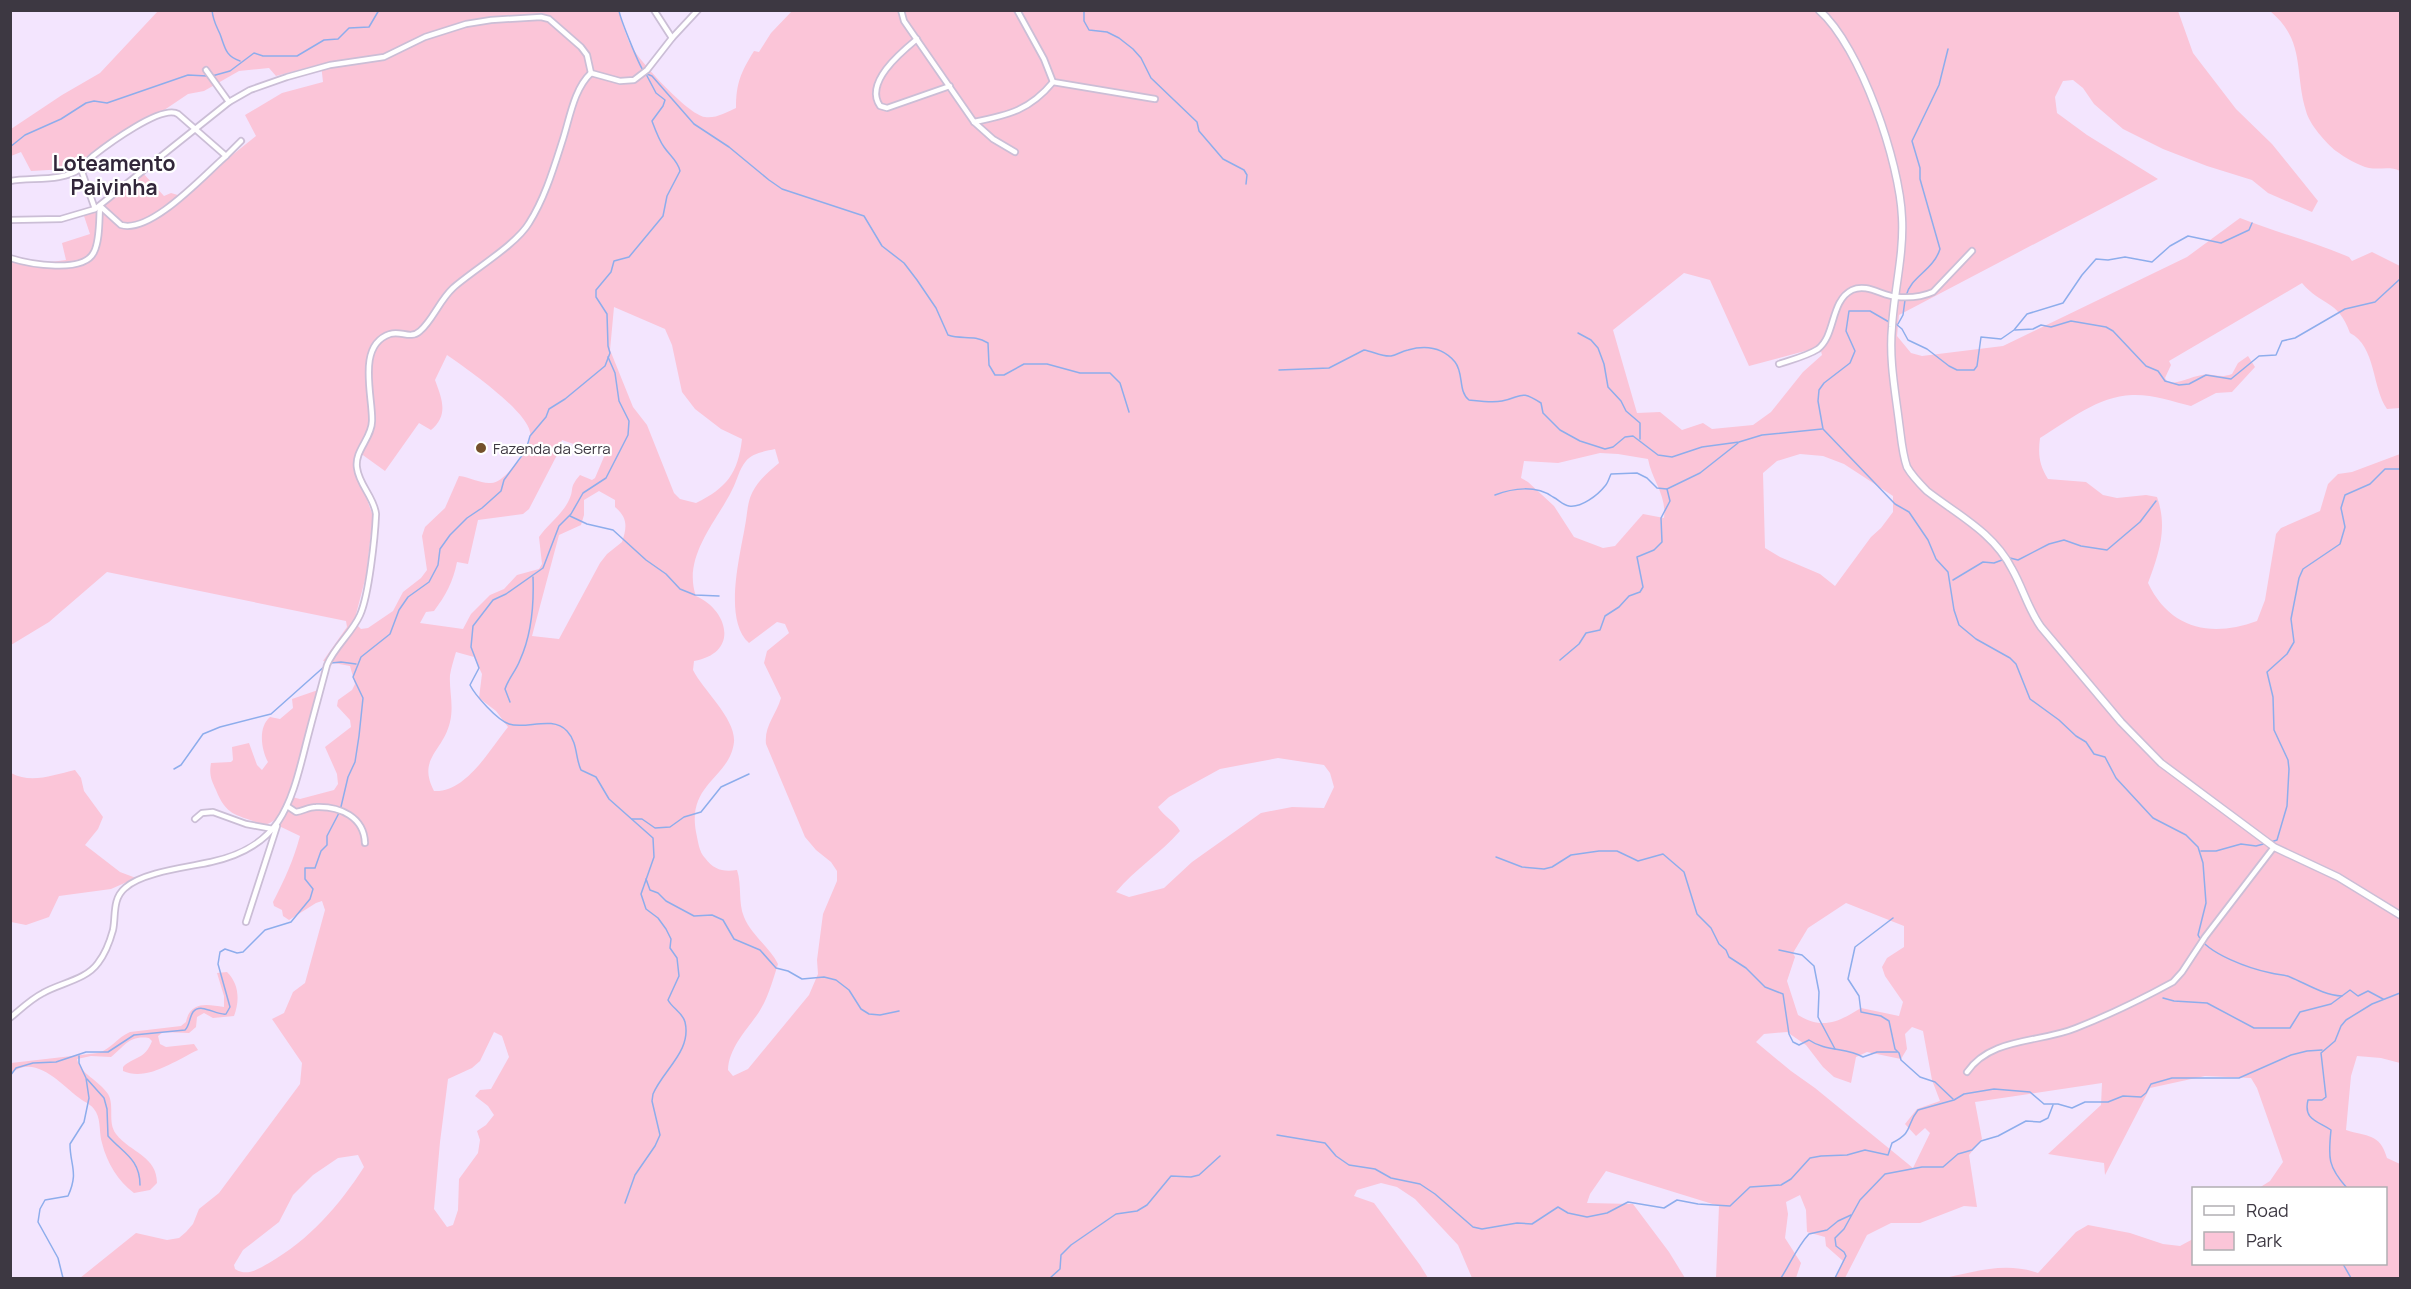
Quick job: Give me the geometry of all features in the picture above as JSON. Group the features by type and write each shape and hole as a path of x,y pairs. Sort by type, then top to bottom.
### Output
{"main road":[{"path":"1822,13 1846,44 1855,60 1870,93 1896,174 1902,220 1892,328 1891,365 1901,440 1907,466 1918,483 1995,543 2012,569 2041,627 2139,742 2161,763 2274,847 2338,877 2400,915"}],"street":[{"path":"654,10 672,38"},
{"path":"591,73 620,81 634,80 647,70 698,10"},
{"path":"901,10 904,21 974,122 993,139 1015,152"},
{"path":"1017,10 1044,59 1053,82"},
{"path":"10,220 62,219 97,208 229,102 250,90 330,65 384,57 425,37 466,24 491,20 541,17 549,19 587,55 591,73"},
{"path":"916,39 894,58 876,87 875,99 880,106 888,108 950,86"},
{"path":"206,70 229,102"},
{"path":"246,921 278,823 294,793 327,664 360,615 363,606 376,514 359,476 357,462 373,423 368,384 370,360 375,348 387,334 414,335 418,333 437,305 454,287 525,229 552,173 580,85 591,73"},
{"path":"1053,82 1155,99"},
{"path":"974,122 1009,115 1039,99 1053,82"},
{"path":"10,181 59,176 81,169 99,152 144,121 175,111 226,156"},
{"path":"97,208 121,225 140,224 158,215 242,141"},
{"path":"10,258 40,264 78,264 86,262 95,252 97,208 81,169"},
{"path":"1779,364 1818,349 1824,342 1842,300 1855,289 1865,288 1895,297 1925,296 1933,292 1972,251"},
{"path":"287,806 296,812 318,807 352,816 359,822 364,832 365,843"},
{"path":"195,819 208,811 246,824 273,829"},
{"path":"10,1018 40,994 84,975 97,965 113,931 117,898 130,884 169,871 239,853 256,843 278,823"},
{"path":"1966,1072 1974,1061 1990,1052 2018,1042 2049,1037 2075,1029 2173,982 2274,847"}],"green space":[{"path":"158,11 619,11 629,42 663,85 697,114 713,117 736,108 738,85 749,58 754,51 759,52 771,33 792,11 2178,11 2193,53 2236,109 2272,144 2318,201 2312,212 2268,193 2252,180 2163,149 2123,129 2094,104 2083,88 2073,80 2063,81 2055,97 2057,113 2087,135 2158,179 1899,315 1897,336 1911,353 1922,356 2003,346 2187,257 2240,218 2349,257 2352,261 2372,252 2400,266 2400,408 2387,409 2365,347 2350,333 2335,308 2316,296 2302,283 2169,361 2171,365 2165,378 2168,383 2202,375 2232,374 2238,363 2248,356 2255,367 2232,392 2216,393 2191,406 2162,398 2139,395 2119,396 2084,410 2040,438 2039,449 2041,464 2048,479 2086,482 2103,495 2117,498 2146,495 2157,497 2162,519 2161,540 2148,583 2157,599 2168,611 2180,620 2208,629 2224,629 2257,621 2265,600 2276,534 2281,528 2320,511 2328,484 2338,474 2352,472 2400,454 2400,1063 2381,1058 2357,1056 2351,1076 2346,1130 2372,1137 2381,1144 2387,1158 2400,1164 2400,1278 1945,1278 1980,1270 2003,1268 2038,1273 2076,1232 2088,1225 2130,1233 2163,1244 2180,1246 2192,1240 2192,1265 2387,1265 2387,1187 2261,1187 2270,1181 2283,1162 2257,1088 2251,1078 2205,1076 2150,1088 2105,1175 2104,1163 2048,1154 2101,1105 2102,1083 1975,1102 1982,1139 1969,1155 1977,1207 1964,1206 1920,1223 1891,1223 1867,1235 1845,1278 1835,1278 1843,1261 1826,1246 1825,1237 1807,1232 1806,1210 1800,1195 1786,1202 1788,1214 1785,1238 1801,1263 1796,1278 1716,1278 1719,1206 1606,1171 1590,1194 1587,1203 1633,1204 1669,1252 1685,1278 1472,1278 1458,1245 1415,1199 1397,1187 1381,1183 1357,1190 1354,1196 1374,1203 1428,1278 80,1278 136,1233 167,1240 179,1238 186,1232 193,1224 199,1209 219,1193 300,1084 302,1063 272,1019 284,1013 293,992 305,983 325,910 322,901 289,920 283,916 282,910 274,906 273,902 295,853 300,836 279,826 292,797 300,799 334,790 338,784 337,774 325,747 351,727 350,720 337,706 338,700 352,690 355,684 350,666 323,661 347,627 346,621 107,572 49,622 11,645 10,251 12,260 36,264 66,260 62,243 90,234 83,213 117,193 142,172 164,196 171,193 181,196 256,136 245,115 282,93 323,82 321,64 276,76 269,68 239,71 204,91 188,94 99,154 66,169 31,171 21,152 11,156 11,129 100,73","holes":["1684,273 1710,280 1749,366 1820,347 1822,355 1803,372 1771,412 1753,425 1712,429 1703,423 1682,430 1660,412 1637,413 1613,330","614,307 665,329 672,345 682,392 695,409 721,429 742,439 734,470 716,491 696,503 680,499 674,493 647,425 633,407 610,350","447,355 507,401 526,423 530,432 529,443 519,461 499,481 491,483 459,476 445,508 425,527 422,536 427,570 421,578 403,592 393,611 368,628 361,629 354,622 366,576 373,516 354,464 360,453 385,471 419,423 431,430 437,424 442,413 442,406 435,380","562,440 585,448 609,445 595,478 592,480 580,475 574,483 566,505 539,537 542,564 539,569 517,575 504,589 490,595 471,614 463,629 420,623 426,612 434,611 442,599 451,582 457,562 468,564 478,520 523,514 529,509 557,455","775,449 779,463 758,483 749,501 735,587 737,619 741,633 749,643 777,622 785,624 789,633 767,651 764,663 781,698 769,726 766,744 805,837 831,862 837,871 837,881 823,914 817,960 818,974 809,995 748,1069 733,1076 728,1070 732,1054 739,1039 762,1007 778,964 751,930 744,917 737,870 727,871 715,868 703,856 698,843 695,816 698,802 703,791 725,764 734,742 733,733 725,714 693,670 694,661 709,656 718,649 723,641 724,631 722,621 716,611 696,596 693,582 694,567 703,540 744,464 755,454","1600,453 1648,459 1663,502 1664,518 1643,514 1615,546 1603,548 1574,537 1554,506 1521,478 1524,461 1558,463","1800,454 1823,456 1844,464 1893,496 1893,512 1871,537 1835,586 1820,574 1765,548 1763,473 1777,461","599,491 615,500 615,507 624,519 625,532 622,542 600,563 559,639 532,636 559,535 581,525 584,500","456,652 474,657 482,674 479,698 496,711 508,727 467,777 446,790 434,791 428,771 433,755 447,732 450,722 452,710 450,675","1278,758 1324,765 1330,773 1334,787 1324,808 1292,807 1261,813 1192,862 1164,888 1129,897 1116,892 1180,831 1158,807 1169,797 1220,769","1846,903 1904,926 1904,947 1887,958 1882,967 1885,976 1903,1002 1899,1016 1861,1008 1838,1020 1823,1023 1807,1020 1798,1015 1787,981 1795,957 1793,953 1808,928","1912,1027 1923,1031 1932,1080 1940,1101 1917,1109 1905,1124 1916,1136 1925,1128 1930,1133 1913,1168 1756,1042 1764,1034 1787,1032 1806,1045 1834,1077 1851,1083 1856,1057 1867,1052 1901,1059 1907,1049 1905,1034","494,1032 502,1036 509,1057 491,1089 480,1090 475,1096 488,1106 494,1115 477,1131 480,1140 478,1153 459,1179 458,1210 453,1225 447,1227 434,1209 448,1079 472,1068 480,1061","358,1155 364,1167 334,1208 297,1244 257,1270 244,1272 235,1269 234,1265 243,1250 279,1222 293,1195 313,1175 338,1158"]},
{"path":"2270,11 2400,11 2400,171 2369,168 2356,163 2336,151 2318,133 2306,111 2302,97 2294,46 2281,22"},
{"path":"318,690 289,797 279,815 273,821 263,825 234,814 224,806 220,799 210,774 211,763 231,762 233,760 232,747 249,743 257,765 262,770 268,762 262,738 266,721 270,717 280,719 293,708 292,699"},
{"path":"75,770 81,778 84,791 103,817 98,829 85,845 120,872 136,878 111,889 59,896 49,917 26,925 11,922 11,773 34,778"},
{"path":"227,972 237,992 234,1016 213,1018 204,1013 197,1017 196,1027 189,1033 163,1032 158,1036 160,1044 166,1047 194,1044 198,1050 161,1068 142,1074 123,1071 123,1067 146,1052 152,1041 149,1038 132,1040 111,1057 91,1056 77,1059 82,1069 108,1094 113,1129 116,1134 148,1161 156,1174 157,1183 150,1190 134,1193 118,1177 107,1158 98,1116 93,1108 58,1080 40,1069 21,1068 11,1073 11,1063 98,1053 130,1032 181,1026 195,1007 206,1005 224,1007 224,996 217,973"}],"waterway":[{"path":"212,10 226,51 231,57 240,61"},
{"path":"212,76 230,71 254,53 263,56 297,56 324,40 338,39 349,28 369,27 379,10"},
{"path":"619,10 643,70"},
{"path":"1084,10 1084,21 1089,30 1107,32 1133,49 1141,58 1151,78 1197,122 1199,131 1223,159 1244,170 1247,175 1246,184"},
{"path":"1906,296 1912,283 1937,257 1940,249 1912,141 1939,85 1948,49"},
{"path":"10,1076 16,1068 33,1063 56,1062 86,1052 108,1052 134,1035 185,1030 196,1009 226,1014 230,1007 218,964 220,952 225,949 237,953 243,952 265,930 291,922 310,899 313,889 305,879 305,868 315,868 321,851 327,845 327,836 340,811 348,777 355,762 363,698 353,677 361,657 390,634 399,610 408,597 429,582 438,565 440,549 450,535 501,491 504,480 526,450 530,436 546,417 549,409 565,399 605,366 610,353 607,314 596,297 596,290 611,272 614,261 629,257 663,216 667,196 680,171 676,161 660,141 652,121 665,100 656,93 646,74"},
{"path":"647,74 652,76 694,124 729,147 782,189 864,216 882,246 904,263 917,280 936,308 948,335 983,340 988,343 989,365 995,375 1004,375 1024,364 1047,364 1080,373 1110,373 1120,383 1129,412"},
{"path":"10,147 25,135 61,119 86,103 94,101 107,103 188,75 207,76"},
{"path":"1896,324 1908,340 1927,349 1949,366 1957,370 1974,370 1977,366 1981,337 2001,339 2014,330 2027,314 2063,303 2096,259 2108,260 2125,257 2152,262 2170,246 2188,236 2221,243 2249,230 2252,223"},
{"path":"2015,330 2033,329 2041,325 2051,327 2071,321 2106,327 2113,331 2146,366 2158,371 2165,381 2179,385 2189,384 2206,375 2231,379 2259,356 2276,355 2282,341 2295,338 2345,309 2375,302 2400,279"},
{"path":"1898,324 1903,315 1905,300"},
{"path":"1889,322 1870,311 1849,311 1846,331 1855,351 1850,363 1824,383 1819,390 1818,401 1823,429 1895,504 1909,512 1928,540 1936,559 1948,572 1954,610 1959,625 1976,639 2010,658 2016,664 2030,699 2086,742 2094,754 2105,757 2116,778 2153,818 2186,835 2198,847 2203,863 2206,903 2198,935 2203,942 2220,954 2241,964 2288,976 2322,991 2342,996"},
{"path":"1578,333 1591,340 1598,348 1604,364 1608,387 1621,401 1626,411 1640,423 1640,439"},
{"path":"1279,370 1329,368 1364,350 1388,356 1415,349 1434,349 1450,357 1458,366 1463,392 1469,400 1498,402 1521,395 1529,396 1541,403 1543,413 1560,430 1580,441 1605,449 1613,447 1625,437 1633,436 1658,455 1672,457 1702,447 1739,442 1762,435 1822,429"},
{"path":"608,357 615,373 619,401 629,421 628,435 606,478 583,493 571,514 559,526 543,568 506,594 493,600 473,626 471,647 479,668 470,685 487,707 504,722 516,725 547,723 561,726 567,731 575,745 581,770 596,777 609,799 653,838 654,857 641,894 646,909 658,918 671,939 670,948 677,958 679,976 668,1000 684,1019 686,1032 681,1051 653,1094 652,1101 660,1135 635,1175 625,1203"},
{"path":"1495,495 1517,489 1532,489 1574,506 1584,503 1598,493 1606,485 1611,474 1637,473 1647,478 1657,488 1667,489 1700,473 1738,443"},
{"path":"2271,842 2277,840 2287,806 2289,769 2288,760 2274,730 2273,697 2267,672 2287,654 2294,642 2291,619 2299,578 2303,569 2340,544 2345,527 2341,508 2345,495 2370,484 2385,469 2400,469"},
{"path":"1560,660 1579,644 1586,633 1600,630 1605,616 1619,607 1629,596 1640,592 1643,587 1637,557 1654,550 1662,542 1661,518 1670,501 1667,489"},
{"path":"2010,558 2018,560 2049,544 2064,540 2081,546 2107,550 2140,522 2156,501"},
{"path":"570,516 587,524 613,530 646,560 666,574 680,589 695,595 719,596"},
{"path":"1953,580 1983,562 1994,563 2002,560"},
{"path":"510,702 505,689 527,641 532,609 533,577"},
{"path":"331,663 356,664"},
{"path":"174,769 181,765 203,734 220,727 271,714 326,665"},
{"path":"632,819 642,819 655,828 670,827 684,817 701,812 721,787 749,774"},
{"path":"2201,851 2216,851 2241,844 2256,846 2267,843"},
{"path":"1496,857 1522,867 1544,869 1552,867 1571,855 1599,851 1617,851 1638,861 1663,854 1684,872 1697,914 1711,928 1729,957 1746,968 1765,987 1783,994 1789,1034 1793,1042 1799,1045 1809,1040 1822,1046 1863,1057 1877,1052 1897,1052"},
{"path":"646,879 650,890 694,916 712,915 723,920 734,939 760,950 776,968 788,971 802,979 824,977 836,980 849,990 861,1009 869,1014 880,1015 899,1011"},
{"path":"1893,918 1855,947 1848,979 1859,996 1861,1012 1881,1016 1889,1021 1895,1049 1901,1060 1920,1077 1935,1082 1953,1099"},
{"path":"1779,950 1802,955 1814,966 1819,992 1818,1017 1835,1049"},
{"path":"2163,998 2207,1003 2254,1028 2290,1028 2300,1012 2331,1004 2350,990 2358,996 2368,991 2383,999"},
{"path":"2346,1187 2336,1174 2331,1162 2331,1130 2313,1119 2307,1107 2308,1100 2322,1100 2326,1097 2321,1053 2335,1041 2346,1020 2372,1004 2400,993"},
{"path":"1277,1135 1325,1143 1336,1156 1349,1165 1375,1169 1391,1178 1420,1184 1473,1227 1482,1229 1517,1223 1532,1224 1558,1207 1568,1213 1587,1217 1607,1213 1628,1202 1664,1208 1677,1200 1730,1206 1750,1187 1781,1185 1791,1179 1810,1158 1847,1155 1865,1150 1888,1155 1892,1143 1907,1132 1918,1110 1954,1100 1964,1094 1994,1089 2030,1092 2044,1104 2058,1104 2072,1108 2085,1102 2108,1102 2123,1096 2141,1097 2151,1084 2172,1078 2239,1078 2291,1055 2322,1050"},
{"path":"63,1278 58,1258 38,1222 40,1209 45,1200 68,1196 73,1181 70,1144 84,1122 89,1098 79,1056"},
{"path":"87,1079 104,1098 107,1109 108,1136 134,1163 140,1185"},
{"path":"1835,1278 1846,1256 1836,1246 1835,1238 1844,1229 1860,1200 1885,1174 1922,1167 1943,1167 1958,1154 1972,1150 1981,1141 1998,1136 2026,1121 2040,1122 2048,1118 2053,1105"},
{"path":"1050,1278 1060,1269 1061,1255 1071,1245 1116,1214 1137,1211 1147,1205 1171,1176 1199,1175 1220,1156"},
{"path":"1781,1278 1809,1234 1827,1230 1838,1221 1851,1215"},
{"path":"2344,1265 2351,1278"}],"place":[{"name":"Fazenda da Serra","path":"481,448"}],"district":[{"name":"Loteamento Paivinha","path":"114,175"}]}
